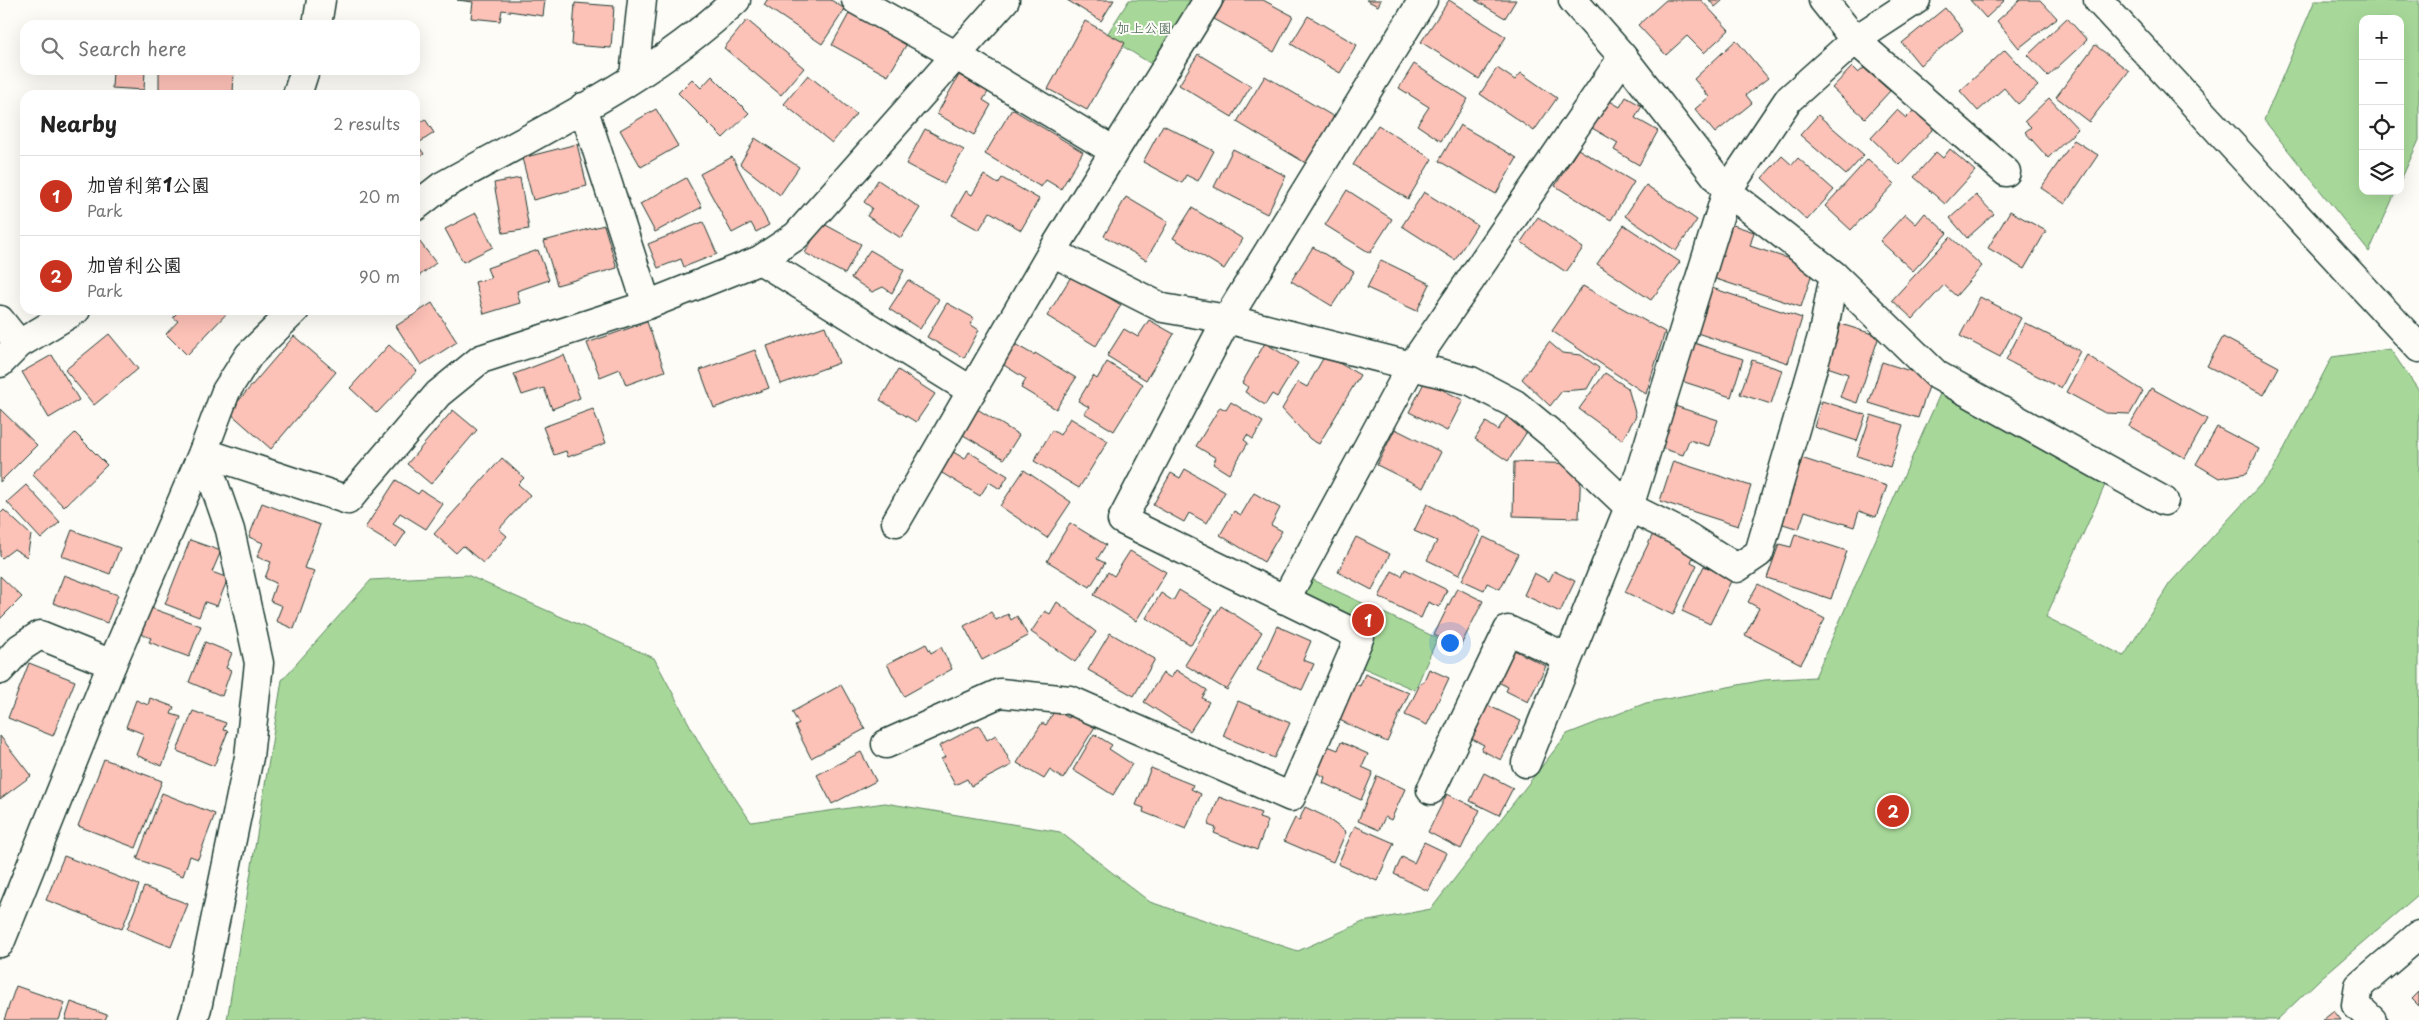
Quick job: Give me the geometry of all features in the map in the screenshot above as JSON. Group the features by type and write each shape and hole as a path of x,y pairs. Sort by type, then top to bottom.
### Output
{"street":[{"path":"318,20 320,0"},
{"path":"634,76 642,0"},
{"path":"420,203 442,186 583,107 634,76 705,29 736,0"},
{"path":"856,0 957,56 1114,151"},
{"path":"203,452 348,500 438,394 481,359 647,305 760,260 796,236 1005,0"},
{"path":"896,522 1052,252 1208,0"},
{"path":"886,744 1000,693 1070,700 1291,797 1360,636 1122,520 1227,319 1423,0"},
{"path":"1574,0 1623,56 1727,191 1834,275 1937,374 2164,501"},
{"path":"1823,0 1856,40 2006,172"},
{"path":"1526,762 1629,507 1727,191 1788,100 1856,40 1916,0"},
{"path":"2098,0 2419,348"},
{"path":"1285,600 1411,367 1623,56"},
{"path":"299,90 303,75"},
{"path":"583,107 647,305"},
{"path":"1052,252 1163,308 1227,319 1411,367 1471,380 1515,404 1554,436 1629,507 1685,535 1737,568 1759,553 1823,333 1834,275"},
{"path":"760,260 972,391"},
{"path":"0,320 9,354 68,315"},
{"path":"0,943 112,664 203,452 226,391 249,355 290,315"},
{"path":"193,1020 249,756 259,663 230,530 203,452"},
{"path":"1431,790 1508,630 1568,658"},
{"path":"0,670 20,648 40,635 112,664"},
{"path":"2372,1020 2356,1005 2359,986 2419,935"}],"green space":[{"name":"加上公園","path":"1129,0 1192,0 1153,65 1106,36"},
{"path":"2315,0 2419,0 2419,140 2404,173 2404,15 2359,15 2359,195 2394,195 2369,252 2264,120"},
{"path":"2390,349 2419,391 2419,894 2322,977 2277,1020 227,1020 282,680 371,580 467,575 654,658 702,748 751,822 885,803 1060,832 1150,902 1298,951 1363,922 1431,909 1567,734 1646,703 1764,680 1815,677 1940,394 2105,485 2046,617 2124,656 2170,583 2272,472 2332,357"},
{"path":"1307,577 1441,640 1437,639 1415,690 1359,666 1372,637 1305,602 1301,586"}],"building":[{"path":"457,0 545,0 543,16 502,10 500,21 471,18 473,2"},
{"path":"767,0 831,0 845,9 822,44 764,5"},
{"path":"1067,0 1114,0 1101,21"},
{"path":"1225,0 1263,0 1293,16 1274,52 1214,19"},
{"path":"1366,0 1381,0 1378,6"},
{"path":"1449,0 1506,37 1479,79 1421,42"},
{"path":"1475,0 1516,0 1505,18"},
{"path":"1666,0 1701,0 1729,30 1704,53 1687,36 1666,55 1638,25"},
{"path":"1709,0 1723,0 1715,7"},
{"path":"1970,0 2005,0 1986,18"},
{"path":"2020,0 2040,0 2057,18 2019,48 1997,21"},
{"path":"575,3 614,6 611,48 572,45"},
{"path":"1945,8 1963,30 1920,65 1902,43"},
{"path":"851,10 908,42 888,76 832,45"},
{"path":"1308,16 1357,45 1340,73 1291,44"},
{"path":"2067,18 2087,40 2048,76 2028,55"},
{"path":"747,20 804,68 781,95 724,48"},
{"path":"1085,21 1125,43 1087,110 1048,89"},
{"path":"1736,40 1768,78 1746,95 1752,103 1715,133 1695,109 1709,97 1694,79"},
{"path":"2095,45 2129,71 2089,122 2056,97"},
{"path":"2005,50 2038,86 2018,104 2004,88 1978,111 1960,91"},
{"path":"1198,54 1251,86 1232,117 1179,85"},
{"path":"1414,64 1468,99 1441,141 1417,125 1429,107 1399,88"},
{"path":"1852,67 1858,73 1864,68 1890,91 1865,118 1832,88"},
{"path":"1497,68 1515,80 1521,73 1557,98 1534,131 1480,94"},
{"path":"113,75 145,75 144,90 112,88"},
{"path":"159,75 234,75 233,90 159,90"},
{"path":"808,75 856,114 832,143 784,104"},
{"path":"959,75 988,92 983,100 991,105 974,135 937,114"},
{"path":"712,76 749,113 723,138 678,93 692,79 701,88"},
{"path":"1265,76 1336,118 1309,165 1237,122"},
{"path":"1626,97 1642,106 1635,118 1658,131 1639,165 1614,150 1618,143 1592,128 1608,100 1620,107"},
{"path":"2049,98 2078,129 2048,158 2025,132 2031,127 2025,121"},
{"path":"656,109 678,146 641,167 620,130"},
{"path":"1012,109 1083,152 1061,189 1046,180 1041,187 985,154"},
{"path":"1897,110 1906,118 1914,110 1934,128 1899,165 1871,138"},
{"path":"1818,115 1864,155 1846,175 1800,135"},
{"path":"425,119 434,133 420,142 420,122"},
{"path":"1163,125 1214,151 1198,181 1186,175 1182,183 1143,162"},
{"path":"1378,125 1432,159 1408,199 1353,165"},
{"path":"1460,125 1517,158 1496,194 1439,161"},
{"path":"925,129 964,150 944,184 906,164"},
{"path":"755,138 799,167 780,195 740,164"},
{"path":"2074,140 2098,155 2065,204 2041,188"},
{"path":"577,144 587,186 533,200 522,158"},
{"path":"420,148 424,154 420,157"},
{"path":"1233,149 1286,176 1267,214 1214,187"},
{"path":"1578,149 1634,182 1611,220 1555,186"},
{"path":"1950,149 1975,171 1945,204 1914,177 1936,152 1943,158"},
{"path":"1782,156 1792,165 1798,158 1834,190 1807,220 1762,178"},
{"path":"732,157 769,225 756,232 751,223 732,233 700,174"},
{"path":"1868,159 1894,184 1851,230 1825,206"},
{"path":"984,175 998,184 1002,178 1039,199 1021,230 990,212 979,230 952,215 966,191 972,195"},
{"path":"520,178 529,229 503,233 494,183"},
{"path":"686,178 702,207 655,232 640,204"},
{"path":"878,180 920,208 901,238 867,216 872,208 864,202"},
{"path":"1646,185 1697,220 1676,251 1625,216"},
{"path":"1347,190 1392,219 1370,253 1325,225"},
{"path":"1424,192 1477,225 1455,260 1402,226"},
{"path":"1976,195 1994,214 1967,238 1950,218"},
{"path":"1126,197 1168,222 1146,260 1104,236"},
{"path":"1192,208 1243,239 1224,269 1173,238"},
{"path":"2010,211 2046,231 2024,269 1988,248"},
{"path":"476,213 493,247 463,262 445,229"},
{"path":"1925,213 1947,233 1913,271 1880,241 1905,214 1916,224"},
{"path":"1538,217 1583,248 1566,272 1521,242"},
{"path":"703,222 717,254 684,267 681,259 658,268 648,244"},
{"path":"822,223 861,244 845,274 805,253"},
{"path":"1727,223 1754,232 1750,246 1814,267 1801,307 1710,277"},
{"path":"604,225 617,268 557,285 544,241"},
{"path":"1624,225 1680,262 1651,300 1597,264"},
{"path":"1950,237 1982,266 1956,296 1944,285 1913,319 1892,300"},
{"path":"420,242 436,263 420,275"},
{"path":"1313,247 1354,272 1332,306 1291,281"},
{"path":"538,250 549,280 517,291 520,303 484,314 475,282 491,278 487,268"},
{"path":"870,250 904,270 892,293 883,287 872,292 851,278"},
{"path":"1381,260 1430,284 1417,311 1367,288"},
{"path":"1072,275 1121,305 1096,346 1047,316"},
{"path":"908,280 939,299 920,329 889,309"},
{"path":"1583,286 1665,332 1646,394 1552,331"},
{"path":"1709,287 1802,318 1788,363 1694,332"},
{"path":"1980,297 2021,318 2000,357 1960,336"},
{"path":"432,303 457,342 421,365 396,326 413,315 420,315 420,311"},
{"path":"947,303 974,318 970,324 979,330 964,358 927,337"},
{"path":"175,315 225,315 187,355 166,334 178,321 173,317"},
{"path":"1149,320 1174,334 1146,380 1107,356 1124,329 1138,337"},
{"path":"647,322 665,371 626,385 620,369 600,377 587,343"},
{"path":"2025,323 2080,351 2061,388 2006,360"},
{"path":"1841,324 1879,336 1857,403 1840,397 1848,374 1827,367"},
{"path":"825,326 839,363 781,384 767,346"},
{"path":"109,334 138,369 94,405 65,370"},
{"path":"294,336 336,372 271,449 229,412"},
{"path":"2223,337 2279,367 2264,395 2207,366"},
{"path":"1688,341 1743,359 1731,397 1675,379"},
{"path":"1011,342 1034,355 1035,353 1076,378 1056,409 1021,388 1026,379 999,362"},
{"path":"1549,342 1562,353 1581,355 1599,368 1587,389 1562,391 1550,406 1522,379"},
{"path":"1265,343 1298,363 1277,397 1272,394 1265,405 1245,392 1248,387 1242,383"},
{"path":"389,345 417,371 377,413 350,388"},
{"path":"755,350 769,388 714,408 700,370"},
{"path":"52,355 79,400 49,418 22,372"},
{"path":"564,355 580,398 552,409 544,388 522,395 514,374"},
{"path":"1325,355 1360,375 1319,444 1310,439 1282,409 1298,382 1307,387"},
{"path":"2087,355 2143,391 2130,414 2105,413 2066,392"},
{"path":"1752,360 1782,370 1771,404 1740,394"},
{"path":"1107,362 1143,384 1114,431 1084,413 1089,407 1078,401 1093,376 1097,379"},
{"path":"1882,362 1932,378 1918,418 1869,403"},
{"path":"898,370 935,394 916,422 880,400"},
{"path":"1605,373 1628,388 1636,416 1622,440 1579,409"},
{"path":"1425,381 1463,400 1447,431 1409,412"},
{"path":"2151,388 2207,419 2185,458 2129,426"},
{"path":"1822,401 1866,415 1857,441 1814,427"},
{"path":"1231,402 1263,422 1253,439 1247,435 1244,440 1248,443 1229,474 1213,464 1216,458 1196,446 1220,407 1226,410"},
{"path":"1675,406 1718,420 1709,446 1689,440 1683,455 1661,448"},
{"path":"974,407 1019,435 1004,459 958,432"},
{"path":"0,409 37,445 0,482"},
{"path":"593,409 606,443 568,457 566,451 554,455 543,427"},
{"path":"453,410 477,430 431,484 407,464"},
{"path":"1871,415 1903,425 1890,467 1857,456"},
{"path":"1507,416 1528,430 1508,461 1475,439 1486,422 1498,430"},
{"path":"1070,418 1108,441 1079,488 1034,461 1052,430 1060,435"},
{"path":"2217,427 2259,449 2247,473 2219,478 2196,464"},
{"path":"1395,429 1441,452 1423,488 1377,465"},
{"path":"75,433 107,465 64,507 32,474"},
{"path":"945,447 965,459 969,452 1008,476 1000,489 989,482 980,496 932,467"},
{"path":"1792,455 1887,486 1876,517 1859,511 1854,527 1805,511 1799,529 1770,520"},
{"path":"502,458 524,478 518,484 530,495 499,529 507,536 483,563 463,546 456,553 434,534"},
{"path":"1673,461 1751,486 1738,526 1660,501"},
{"path":"1514,462 1581,464 1579,518 1513,516"},
{"path":"1185,469 1225,492 1207,523 1189,513 1184,522 1153,505 1171,473 1180,478"},
{"path":"1024,470 1071,502 1047,538 1000,506"},
{"path":"396,480 418,494 421,490 443,504 426,529 400,513 393,524 406,532 396,547 365,528"},
{"path":"26,485 60,522 41,539 7,502"},
{"path":"1254,493 1280,508 1271,525 1282,531 1264,562 1220,535 1234,511 1241,515"},
{"path":"262,503 320,525 304,568 315,571 294,629 276,621 282,606 270,601 276,583 265,578 271,562 257,557 263,543 249,537"},
{"path":"1427,504 1481,531 1459,575 1427,560 1437,541 1414,531"},
{"path":"4,510 31,535 27,557 14,549 2,558 0,556 0,514"},
{"path":"1070,523 1106,545 1097,559 1105,563 1090,587 1047,561"},
{"path":"72,530 120,548 110,574 62,556"},
{"path":"1653,534 1695,553 1691,562 1697,565 1673,615 1625,592"},
{"path":"1795,534 1847,551 1831,599 1767,578 1779,544 1791,547"},
{"path":"1356,537 1390,554 1372,590 1338,572"},
{"path":"1484,537 1518,554 1500,589 1487,583 1484,590 1462,580"},
{"path":"190,540 221,551 212,572 228,578 217,606 205,602 199,617 165,604"},
{"path":"1130,551 1166,572 1136,621 1094,595 1108,572 1114,576"},
{"path":"1704,566 1732,579 1710,624 1682,611"},
{"path":"1405,569 1447,590 1439,607 1428,602 1421,618 1379,597 1392,571 1402,576"},
{"path":"1554,571 1575,581 1560,612 1524,595 1534,573 1549,581"},
{"path":"64,575 118,595 107,623 53,603"},
{"path":"0,576 22,597 0,619"},
{"path":"1758,584 1825,619 1801,664 1745,635 1759,608 1748,602"},
{"path":"1457,588 1483,601 1460,647 1434,635"},
{"path":"1179,590 1212,610 1191,645 1146,618 1161,593 1173,601"},
{"path":"1057,602 1096,632 1075,662 1031,632 1045,611 1050,614"},
{"path":"1221,606 1262,632 1227,690 1185,665"},
{"path":"151,608 201,626 189,657 149,642 151,638 141,634"},
{"path":"991,612 996,620 1008,614 1011,620 1017,616 1028,636 982,660 964,626"},
{"path":"1277,626 1311,641 1303,660 1314,664 1302,690 1257,670"},
{"path":"1110,633 1155,659 1134,696 1088,670"},
{"path":"205,642 232,653 226,668 231,670 222,696 189,682"},
{"path":"926,644 931,653 941,647 952,669 904,696 887,664"},
{"path":"1512,649 1546,666 1528,702 1506,691 1508,687 1496,681"},
{"path":"29,663 75,681 53,736 8,718"},
{"path":"1429,669 1449,678 1427,725 1405,715"},
{"path":"1176,670 1207,690 1202,698 1209,702 1190,731 1144,702 1163,673 1171,678"},
{"path":"1365,674 1409,693 1387,742 1335,718 1351,682 1360,686"},
{"path":"841,685 865,729 811,758 795,726 799,724 792,712"},
{"path":"150,698 174,707 171,714 181,717 162,766 136,755 144,734 126,727 136,700 148,705"},
{"path":"1238,701 1290,723 1274,758 1223,736"},
{"path":"1487,705 1521,721 1501,760 1481,750 1484,745 1470,738"},
{"path":"1055,710 1069,718 1073,711 1096,725 1063,779 1050,770 1044,779 1017,763 1042,723 1046,725"},
{"path":"193,711 226,723 223,730 228,731 214,766 177,751"},
{"path":"979,725 987,740 996,735 1012,765 971,786 967,779 955,785 941,759 945,757 939,746"},
{"path":"1094,734 1112,745 1109,749 1132,764 1113,795 1073,770"},
{"path":"0,736 31,776 0,799"},
{"path":"1341,742 1368,754 1362,767 1373,772 1361,800 1323,783 1325,777 1313,771 1325,745 1338,750"},
{"path":"861,752 876,781 832,804 817,775"},
{"path":"104,759 162,781 136,848 78,826"},
{"path":"1151,768 1193,785 1191,789 1201,794 1186,829 1143,812 1144,808 1136,805"},
{"path":"1484,773 1513,788 1499,815 1470,801"},
{"path":"1377,776 1405,789 1391,820 1385,817 1379,830 1358,821"},
{"path":"162,793 215,814 198,859 190,856 183,876 137,859"},
{"path":"1447,794 1480,810 1461,849 1428,832"},
{"path":"1219,797 1261,813 1259,818 1268,821 1257,850 1214,833 1216,828 1208,825"},
{"path":"1305,807 1324,816 1346,832 1333,862 1284,841 1295,818 1299,821"},
{"path":"1355,826 1394,843 1377,881 1338,864"},
{"path":"1424,842 1447,853 1428,891 1394,874 1402,857 1414,863"},
{"path":"64,856 139,885 122,929 46,900"},
{"path":"144,887 188,904 171,947 127,929"},
{"path":"16,986 65,1003 59,1020 4,1020"},
{"path":"2419,992 2419,1006 2412,999"},
{"path":"71,1002 107,1015 105,1020 65,1020"},
{"path":"2334,1011 2341,1020 2323,1020"}],"place":[{"name":"加曽利第1公園","path":"1368,620"},
{"name":"加曽利公園","path":"1893,811"}]}
